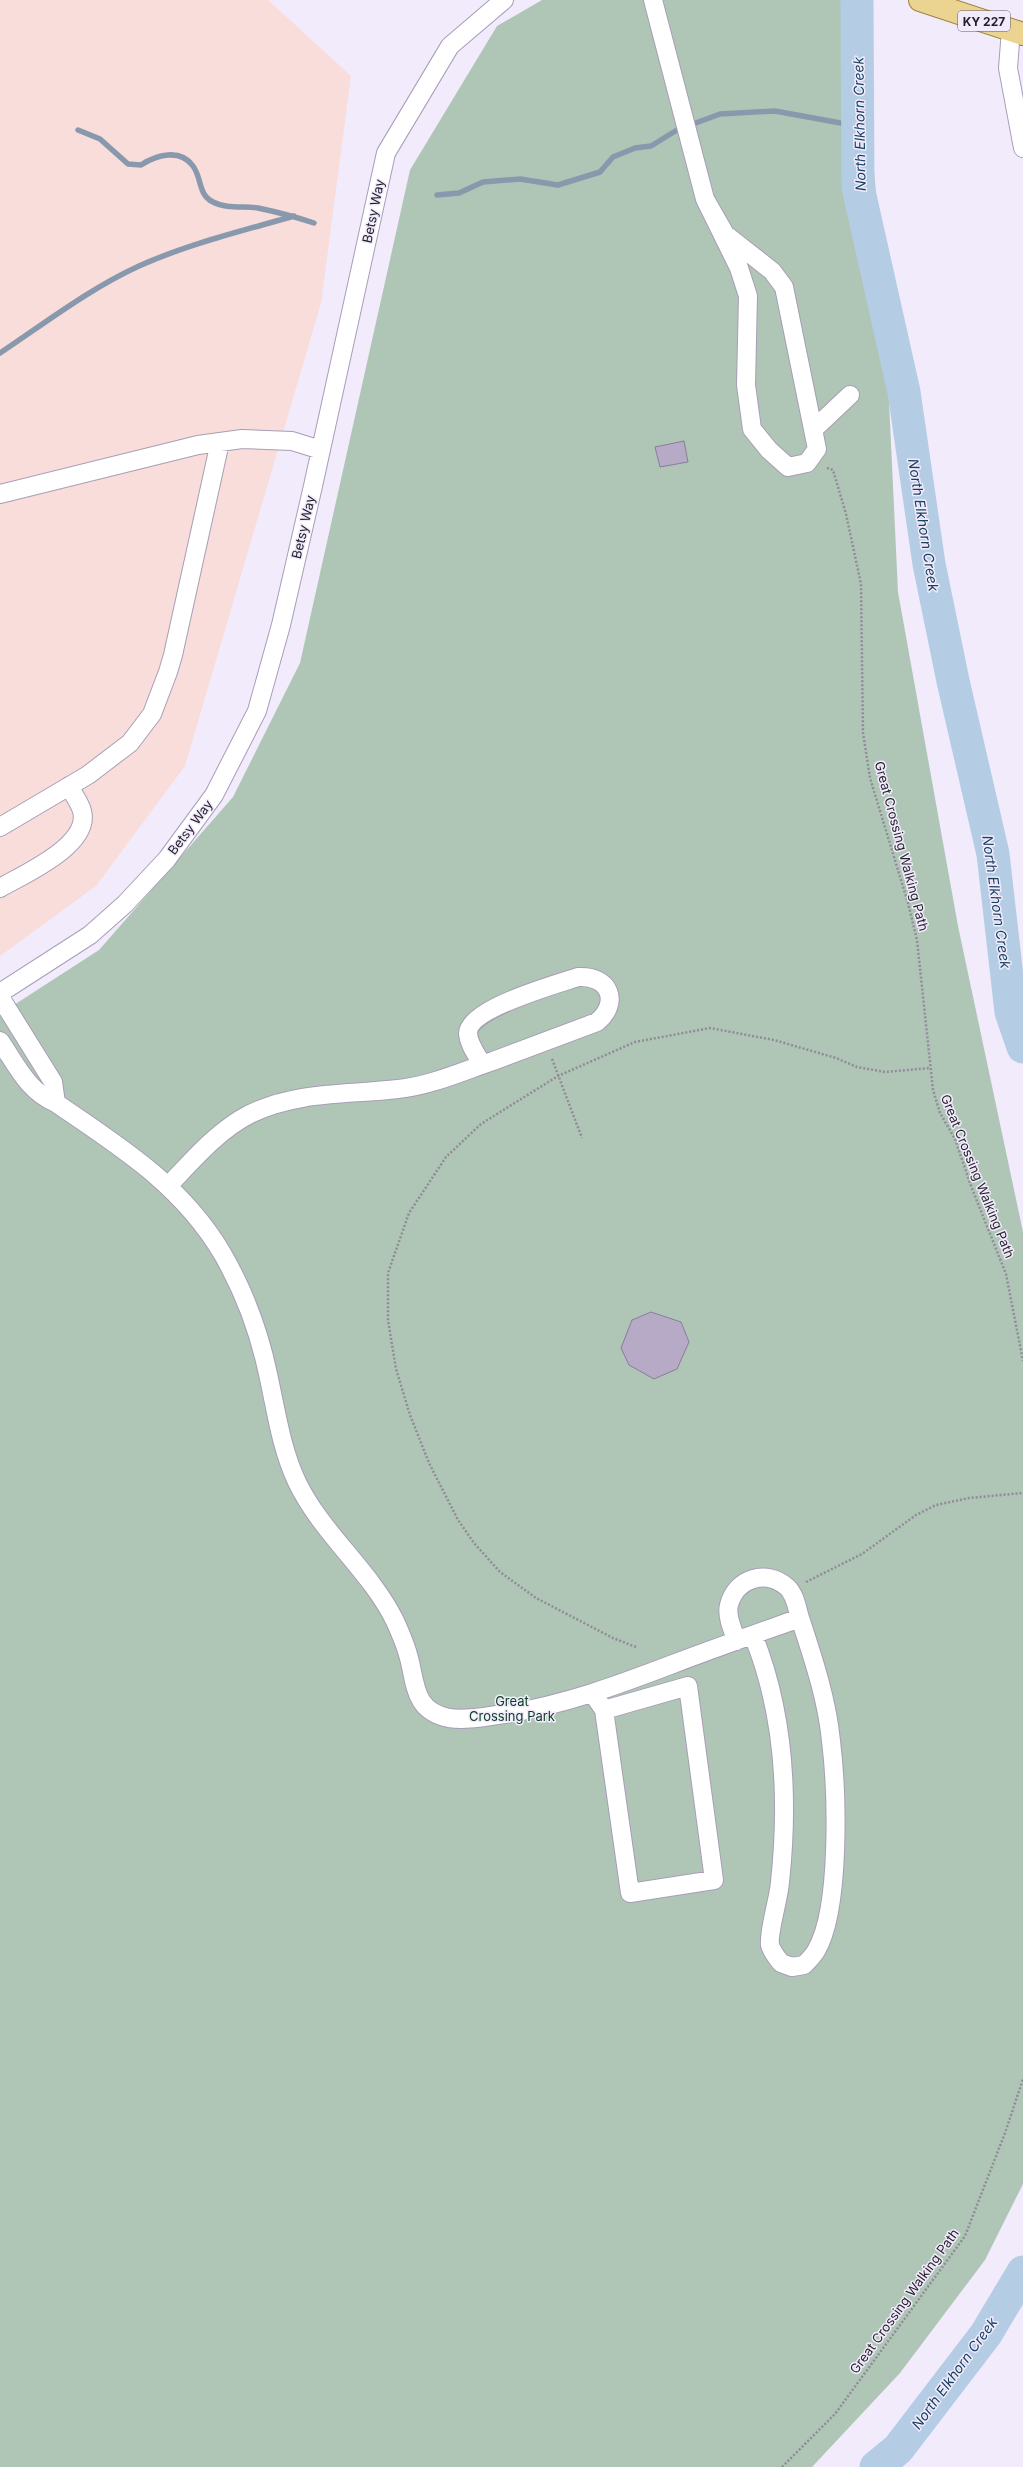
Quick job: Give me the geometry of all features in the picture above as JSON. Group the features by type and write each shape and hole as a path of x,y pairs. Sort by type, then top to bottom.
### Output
{"main road":[{"name":"KY 227","path":"920,0 946,7 1017,32"}],"street":[{"name":"Betsy Way","path":"0,993 90,935 124,904 166,859 214,795 257,711 281,625 386,153 450,46 504,0"},
{"path":"653,0 705,199 735,248 739,268 748,296 746,385 752,429 769,450 788,467 807,463 817,449 784,287 772,271 735,248"},
{"path":"1017,32 1009,74 1023,148"},
{"path":"814,429 850,395"},
{"path":"0,494 220,442 242,439 292,441 321,450"},
{"path":"0,827 88,775 130,743 152,714 172,660 220,442"},
{"path":"0,888 59,852 70,844 81,831 82,810 69,786"},
{"path":"168,1186 211,1140 249,1115 284,1102 314,1095 399,1089 429,1082 482,1064 597,1022 606,1014 611,1002 609,993 602,983 591,976 578,977 499,1005 480,1015 471,1024 468,1033 482,1064"},
{"path":"0,997 52,1082 56,1103"},
{"path":"0,1041 31,1087 43,1098 56,1103 148,1166 189,1207 222,1252 251,1310 268,1373 277,1424 297,1482 326,1529 373,1586 395,1620 409,1656 414,1687 422,1704 435,1713 448,1718 468,1719 536,1709 593,1694 800,1618"},
{"path":"15,1062 32,1050"},
{"path":"758,1577 772,1578 788,1588 795,1599 818,1673 831,1740 835,1806 834,1863 830,1904 824,1931 816,1951 804,1965 792,1967 781,1963 770,1944 780,1884 784,1842 784,1774 782,1745 772,1692 745,1638 730,1624 728,1606 738,1589 749,1580 758,1577"},
{"path":"593,1694 604,1710 630,1893 714,1880 688,1686 604,1710"}],"path":[{"name":"Great Crossing Walking Path","path":"827,468 833,470 841,496 861,584 863,733 870,778 908,903 917,940 933,1090 940,1113 955,1139 971,1186 1006,1274 1023,1361"},
{"path":"636,1647 613,1638 536,1598 500,1572 474,1543 458,1520 435,1475 410,1415 396,1369 388,1320 388,1273 409,1213 446,1157 481,1124 558,1076 635,1042 710,1028 774,1040 836,1058 857,1067 885,1072 930,1068"},
{"path":"546,1041 582,1138"},
{"path":"803,1583 862,1554 916,1515 936,1505 969,1498 1023,1493"},
{"name":"Great Crossing Walking Path","path":"782,2467 835,2414 965,2236 1005,2133 1023,2079"}],"shaded area":[{"path":"0,0 268,0 351,76 321,303 185,766 96,886 0,956"}],"green space":[{"name":"Great Crossing Park","path":"542,0 857,0 882,253 898,592 958,926 1023,1232 1023,2184 985,2260 900,2373 812,2467 0,2467 0,1014 99,950 233,797 300,663 410,170 497,26"}],"building":[{"path":"684,441 688,462 660,467 655,447"},
{"path":"651,1312 681,1322 689,1342 677,1369 654,1379 629,1365 621,1348 632,1320"}],"waterway":[{"name":"North Elkhorn Creek","path":"857,0 858,187 904,392 929,564 953,681 993,854 1011,1012 1023,1047"},
{"path":"437,195 459,193 483,182 520,179 558,185 600,172 613,157 635,148 651,146 677,130 720,114 775,111 857,126"},
{"path":"78,130 100,139 128,164 141,165 154,158 168,155 175,155 188,160 196,171 202,191 208,199 218,204 224,206 258,208 314,223"},
{"path":"0,353 85,296 139,266 196,244 294,216"},
{"name":"North Elkhorn Creek","path":"876,2467 898,2449 986,2334 1023,2272"}]}
